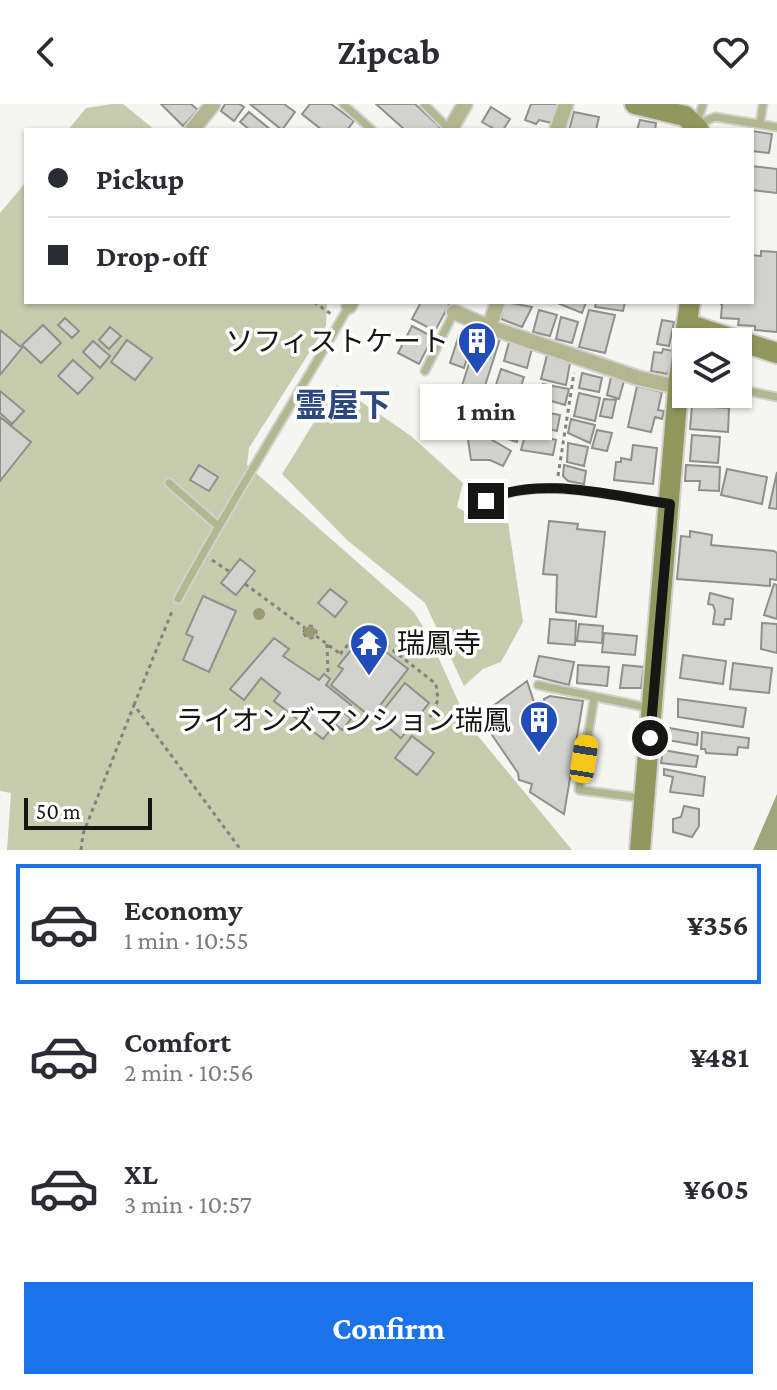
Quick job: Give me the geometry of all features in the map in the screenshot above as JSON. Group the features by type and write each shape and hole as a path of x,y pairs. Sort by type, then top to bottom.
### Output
{"street":[{"path":"194,128 213,104"},
{"path":"451,128 465,104"},
{"path":"558,128 566,104"},
{"path":"635,104 685,116 698,128"},
{"path":"489,327 497,304"},
{"path":"687,328 690,304"},
{"path":"454,312 577,358 672,379"},
{"path":"687,324 777,353"},
{"path":"640,850 679,408"}],"lane":[{"path":"343,104 370,128"},
{"path":"424,104 448,128"},
{"path":"698,128 703,104"},
{"path":"760,124 763,104"},
{"path":"698,128 715,117 777,127"},
{"path":"178,599 217,525 301,392 350,304"},
{"path":"425,371 454,312"},
{"path":"752,392 777,397"},
{"path":"169,483 217,525"},
{"path":"486,501 499,494 528,489 557,489 670,504"},
{"path":"538,685 594,699 652,708"},
{"path":"594,699 579,790 645,799"}],"path":[{"path":"317,304 341,320"},
{"path":"557,489 577,358"},
{"path":"202,554 230,572"},
{"path":"245,584 305,628 314,627 316,636 341,655 353,639"},
{"path":"81,850 83,834 178,599"},
{"path":"305,628 306,637 316,636"},
{"path":"360,631 366,629 436,684 438,700 430,717"},
{"path":"327,644 328,673"},
{"path":"134,705 241,850"}],"shaded area":[{"path":"123,104 153,128 70,128 86,108"},
{"path":"24,184 24,304 327,304 326,326 249,448 247,465 414,612 429,637 469,725 572,850 7,850 11,793 0,791 0,213"},
{"path":"337,385 411,436 463,483 457,507 480,521 507,515 523,622 501,662 483,669 464,686 425,603 347,540 282,474"},
{"path":"777,794 777,850 753,850"}],"building":[{"path":"161,104 191,104 198,110 183,126"},
{"path":"225,104 244,107 234,121 221,111"},
{"path":"250,104 284,104 295,112 283,128"},
{"path":"310,104 331,104 354,121 349,128 320,128 302,114"},
{"path":"376,104 415,104 440,127 439,128 403,128"},
{"path":"531,104 559,104 552,123 539,120 536,124 525,120"},
{"path":"491,107 510,119 504,128 492,128 482,122"},
{"path":"249,112 269,128 248,128 240,122"},
{"path":"574,112 599,117 596,128 570,128"},
{"path":"640,120 656,123 655,128 638,128"},
{"path":"754,131 772,134 769,153 754,151"},
{"path":"754,166 777,169 777,193 754,190"},
{"path":"761,251 777,252 777,332 738,325 739,319 721,318 721,304 754,304 754,255 761,256"},
{"path":"420,304 449,304 435,331 412,319"},
{"path":"505,304 532,307 522,327 501,319"},
{"path":"560,304 585,304 582,313"},
{"path":"596,304 625,304 623,311 595,307"},
{"path":"539,310 557,315 550,336 533,332"},
{"path":"589,310 615,315 605,353 579,347"},
{"path":"561,317 578,322 572,343 556,339"},
{"path":"65,318 79,331 72,338 58,325"},
{"path":"662,320 674,322 669,346 657,344"},
{"path":"43,325 61,343 41,363 22,345"},
{"path":"412,326 433,337 419,364 398,353"},
{"path":"110,327 121,336 109,349 99,340"},
{"path":"0,330 22,348 0,375"},
{"name":"ソフィストケート","path":"479,332 500,339 475,417 454,411"},
{"path":"459,335 473,339 464,368 450,363"},
{"path":"127,340 152,358 135,380 111,362"},
{"path":"93,341 110,356 100,368 83,352"},
{"path":"509,342 532,348 527,368 504,361"},
{"path":"663,349 672,351 668,374 651,371 654,352 662,353"},
{"path":"547,355 570,363 566,385 541,379"},
{"path":"73,360 93,378 78,394 58,376"},
{"path":"501,369 524,377 518,395 495,388"},
{"path":"582,373 602,378 599,392 579,388"},
{"path":"611,377 624,381 619,399 607,395"},
{"path":"543,384 569,389 565,405 548,400 546,409 532,405 533,395 539,394"},
{"path":"637,386 662,392 658,410 664,411 662,419 655,417 651,432 628,427"},
{"path":"0,391 24,411 12,424 0,413"},
{"path":"579,393 600,398 595,421 574,416"},
{"path":"604,399 616,400 612,418 600,416"},
{"path":"505,404 515,405 523,413 523,423 516,421 514,425 519,430 517,442 495,435"},
{"path":"692,408 729,408 728,432 690,429"},
{"path":"533,410 560,415 557,431 530,424"},
{"path":"0,417 31,442 0,481"},
{"path":"571,419 595,425 590,443 568,433"},
{"path":"470,427 511,451 503,466 490,460 471,460 467,433"},
{"path":"597,430 612,433 607,451 592,448"},
{"path":"526,432 556,440 553,455 521,450"},
{"path":"692,435 720,437 718,463 690,461"},
{"path":"568,443 588,447 584,466 567,462"},
{"path":"633,445 657,448 653,484 614,480 616,462 621,462 621,458 631,460"},
{"path":"199,465 218,477 209,491 190,480"},
{"path":"564,465 586,471 584,484 568,481 563,476"},
{"path":"686,465 720,467 719,491 699,490 700,481 685,481"},
{"path":"727,469 767,477 762,504 721,495"},
{"path":"777,472 777,509 769,508"},
{"path":"549,521 578,524 577,529 605,532 596,617 556,612 557,575 543,574"},
{"path":"690,531 712,535 711,545 774,551 777,553 777,580 770,579 770,586 677,579 681,536 690,537"},
{"path":"240,559 255,571 236,595 221,583"},
{"path":"774,584 777,585 777,619 764,615"},
{"path":"330,589 347,602 335,617 318,603"},
{"path":"710,593 733,599 731,619 725,619 724,625 713,624 715,611 713,605 708,604"},
{"path":"203,596 236,611 209,672 183,660 193,637 186,634"},
{"path":"550,619 576,621 575,645 548,643"},
{"path":"762,623 777,624 777,653 761,649"},
{"path":"579,624 603,626 602,643 577,641"},
{"path":"604,633 637,636 635,655 602,652"},
{"path":"274,638 289,649 283,656 319,680 324,674 330,679 326,685 351,705 344,713 351,719 342,730 335,724 323,739 274,701 280,693 261,678 244,700 230,689"},
{"name":"瑞鳳寺","path":"368,638 408,669 371,717 331,685 343,669 338,666 351,650 355,654"},
{"path":"683,655 726,661 723,684 680,678"},
{"path":"539,656 574,662 569,685 534,676"},
{"path":"733,663 772,668 769,693 730,689"},
{"path":"578,665 609,667 607,686 577,683"},
{"path":"623,665 644,667 641,688 620,688"},
{"name":"ライオンズマンション瑞鳳","path":"527,681 534,702 524,715 530,727 533,728 536,717 542,717 544,699 550,696 583,701 564,814 530,792 532,784 519,780 518,773 492,735 495,729 489,709"},
{"path":"405,683 429,703 401,738 377,718"},
{"path":"678,699 746,708 743,727 678,717"},
{"path":"669,728 698,733 697,745 667,740"},
{"path":"702,732 749,738 748,748 738,747 737,755 706,753 705,749 701,749"},
{"path":"412,736 434,753 417,775 395,758"},
{"path":"663,750 698,756 696,767 661,763"},
{"path":"664,769 705,777 703,796 670,792 673,777 664,775"},
{"path":"684,806 699,809 699,826 692,837 673,832 673,819 681,817"}],"place":[{"name":"ソフィストケート","path":"477,375"},
{"name":"瑞鳳寺","path":"369,677"},
{"name":"ライオンズマンション瑞鳳","path":"539,754"}],"district":[{"name":"霊屋下","path":"343,405"}],"route":[{"path":"486,501 499,494 528,489 557,489 670,504 650,738"}]}
